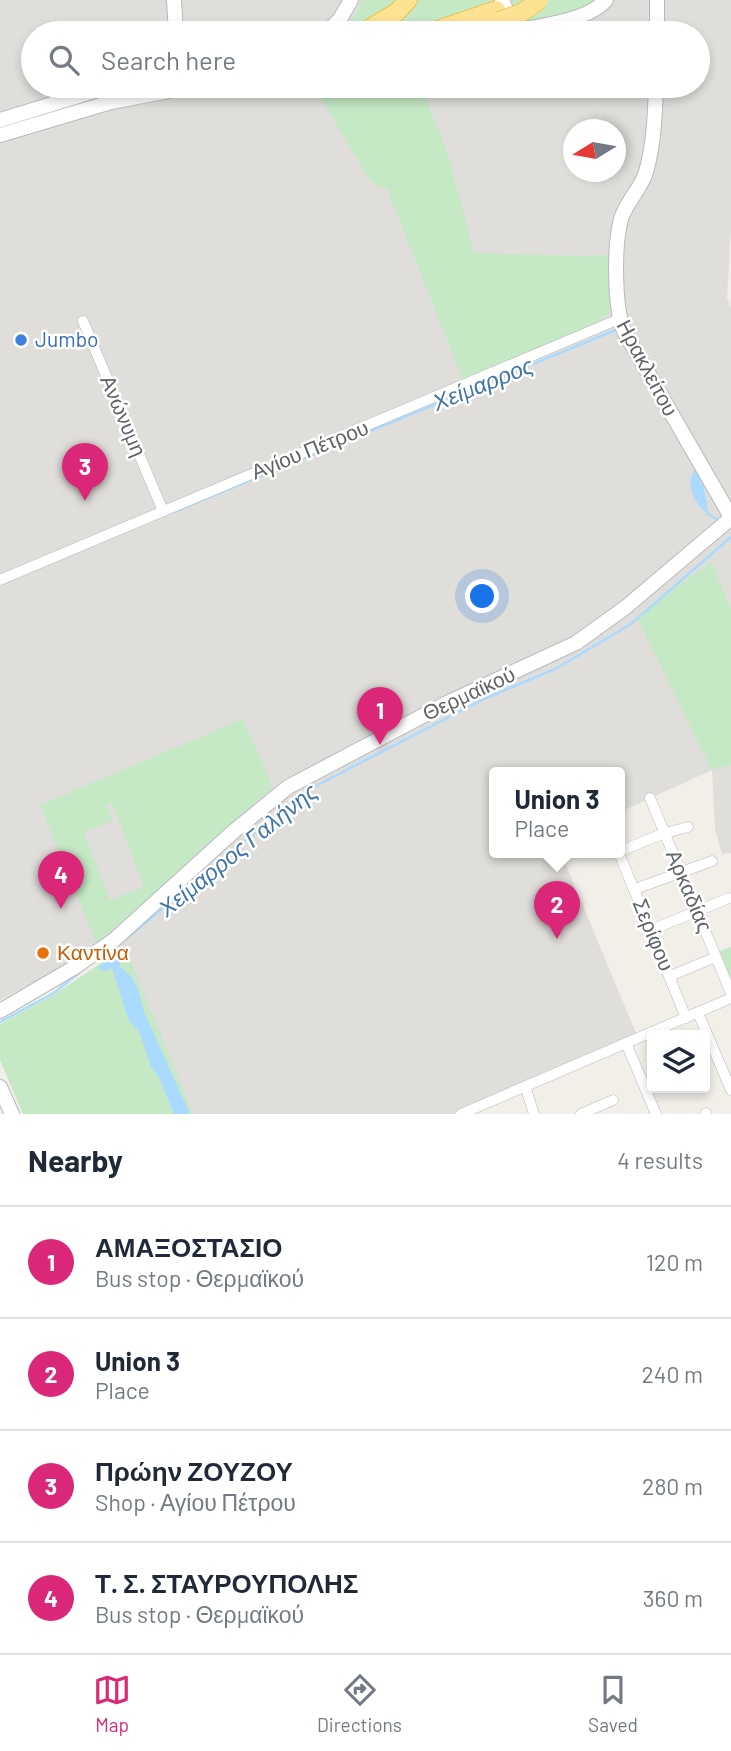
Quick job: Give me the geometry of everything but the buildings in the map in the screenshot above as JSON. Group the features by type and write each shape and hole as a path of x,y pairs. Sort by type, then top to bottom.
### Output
{"highway":[{"path":"382,21 408,0"},
{"path":"503,19 519,0"},
{"path":"503,19 523,12 538,0"}],"street":[{"path":"174,0 176,21"},
{"path":"338,21 351,0"},
{"path":"503,19 588,14 606,0"},
{"path":"657,0 657,21"},
{"path":"0,120 72,98"},
{"path":"0,135 130,98"},
{"name":"Ηρακλείτου","path":"655,98 648,168 624,212 620,227 616,295 619,319 731,517"},
{"name":"Αγίου Πέτρου","path":"0,580 619,319"},
{"name":"Ανώνυμη","path":"83,321 163,511"},
{"name":"Θερμαϊκού","path":"0,1011 75,967 114,940 233,832 288,787 449,702 576,643 626,607 731,517"},
{"path":"650,798 665,834 688,827"},
{"name":"Αρκαδίας","path":"625,850 665,834 731,996"},
{"name":"Σερίφου","path":"622,858 686,1018"},
{"path":"635,889 712,861"},
{"path":"651,930 729,898"},
{"path":"670,976 716,957"},
{"path":"461,1114 698,1013 731,996"},
{"path":"698,1013 731,1090"},
{"path":"626,1043 656,1114"},
{"path":"524,1086 534,1114"},
{"path":"0,1087 12,1114"},
{"path":"581,1114 613,1100"}],"shaded area":[{"path":"0,0 731,0 731,229 727,298 731,308 731,853 722,854 715,829 712,770 625,810 625,767 489,767 489,858 563,858 638,1038 456,1114 191,1114 113,934 41,979 0,1000"}],"green space":[{"path":"363,0 399,0 372,21 350,21"},
{"path":"415,0 496,1 447,21 397,21"},
{"path":"510,0 598,0 583,9 533,21 523,21"},
{"path":"320,98 426,98 448,154 474,253 611,255 610,314 464,382 387,189 372,183"},
{"path":"711,562 731,609 731,765 712,770 636,616"},
{"path":"243,719 273,787 97,945 40,805","holes":["112,803 144,887 110,900 84,832 113,821 107,805"]},
{"path":"125,947 193,1114 23,1114 0,1060 0,1024 55,994"},
{"path":"731,947 731,980 718,952"}],"water":[{"path":"696,467 702,478 709,515 692,494 692,474"},
{"path":"120,952 120,967 131,976 138,989 144,1012 190,1114 174,1114 159,1077 151,1067 139,1031 129,1021 112,968 105,971 97,968"}],"waterway":[{"name":"Χείμαρρος","path":"171,513 618,329"},
{"name":"Χείμαρρος","path":"708,514 720,521"},
{"name":"Χείμαρρος Γαλήνης","path":"117,946 304,792 484,699 557,668 631,624 731,537"},
{"name":"Χείμαρρος Γαλήνης","path":"0,1022 54,993 80,972"}],"place":[{"name":"Jumbo","path":"21,340"},
{"name":"Πρώην ΖΟΥΖΟΥ","path":"85,501"},
{"name":"ΑΜΑΞΟΣΤΑΣΙΟ","path":"380,745"},
{"name":"Τ. Σ. ΣΤΑΥΡΟΥΠΟΛΗΣ","path":"61,909"},
{"name":"Union 3","path":"557,939"},
{"name":"Καντίνα","path":"43,953"}]}
